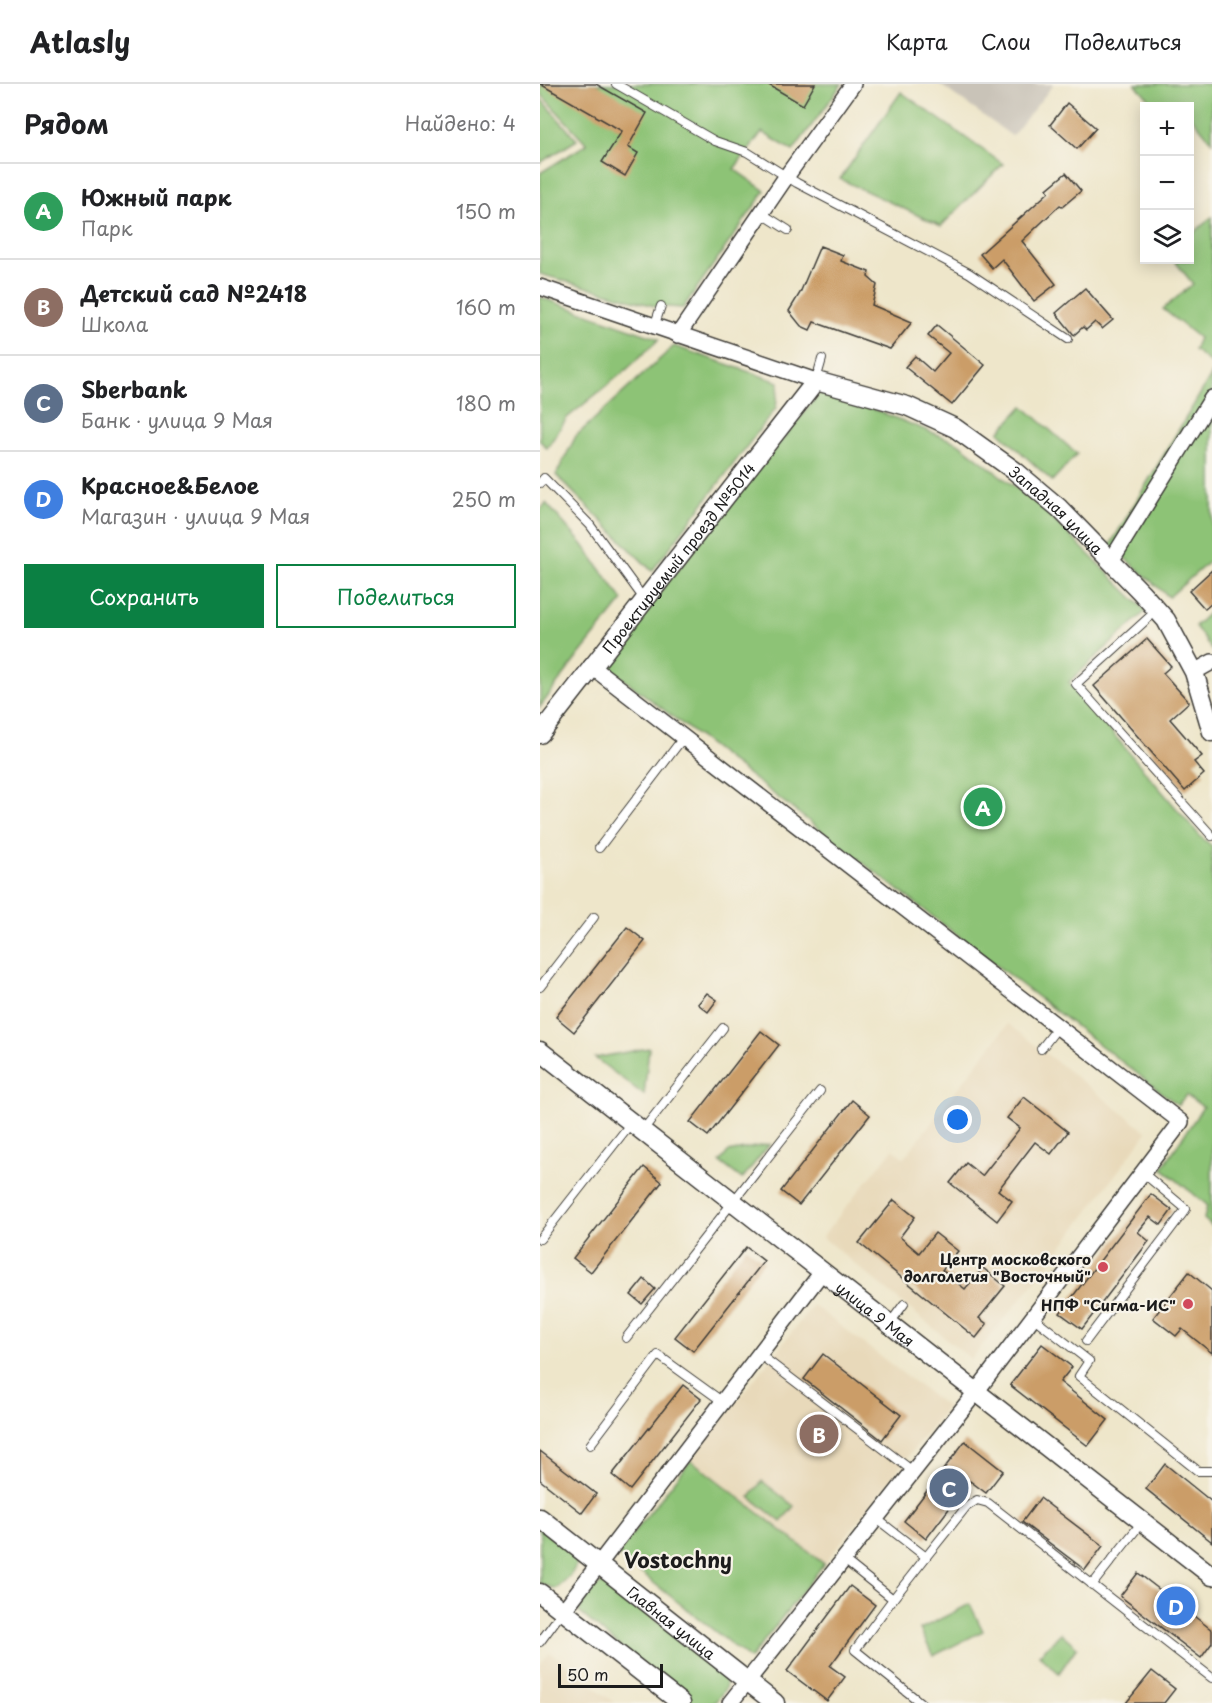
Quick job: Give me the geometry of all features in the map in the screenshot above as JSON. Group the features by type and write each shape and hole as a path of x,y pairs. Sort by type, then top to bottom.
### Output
{"street":[{"path":"678,335 853,84"},
{"path":"540,287 816,381"},
{"name":"Западная улица","path":"816,381 907,406 955,428 1015,471 1059,508 1166,620 1194,672 1212,732"},
{"name":"Проектируемый проезд №5014","path":"541,731 816,381"},
{"path":"1111,561 1212,398"},
{"path":"1194,672 1212,662"},
{"path":"591,666 679,744 1058,1027 1181,1122 1034,1318 730,1703"},
{"name":"улица 9 Мая","path":"540,1051 1212,1576"},
{"path":"563,1611 759,1354 794,1316 822,1272"},
{"name":"Главная улица","path":"540,1518 775,1703"},
{"path":"540,1593 681,1703"}],"lane":[{"path":"616,84 715,141 747,152 786,177 969,273 1068,339"},
{"path":"761,213 788,230"},
{"path":"654,327 661,306"},
{"path":"816,381 822,359"},
{"path":"541,478 590,525 645,601"},
{"path":"1157,610 1076,684 1212,836"},
{"path":"599,848 679,744"},
{"path":"540,987 594,917"},
{"path":"1041,1049 1058,1027"},
{"path":"540,1239 723,1028"},
{"path":"626,1338 820,1091"},
{"path":"1086,1341 1186,1209 1143,1173"},
{"path":"889,1324 904,1304"},
{"path":"1034,1318 1089,1361 1079,1376 1198,1471 1212,1471"},
{"path":"759,1354 914,1472"},
{"path":"590,1445 658,1355 723,1402"},
{"path":"921,1703 855,1650 966,1507 977,1500 988,1503 1212,1678"},
{"path":"877,1519 926,1557"},
{"path":"1092,1585 1142,1522"},
{"path":"843,1559 893,1599"},
{"path":"540,1642 563,1611"}],"shaded area":[{"path":"939,84 1054,84 1012,136"},
{"path":"1008,1024 1147,1132 1043,1272 971,1359 822,1237 893,1149 904,1158"},
{"path":"813,1305 947,1407 824,1564 691,1460"},
{"path":"550,1652 615,1703 540,1703 540,1664"}],"green space":[{"path":"540,84 842,84 793,151 762,132 734,169 765,191 683,308 654,306 540,274 540,173 587,144 540,93"},
{"path":"1135,84 1212,84 1212,142 1194,120 1194,102 1152,102"},
{"path":"901,92 1003,164 941,226 840,179"},
{"path":"540,98 577,140 540,163"},
{"path":"1212,217 1212,364 1194,350 1199,338 1163,309 1193,284 1177,264 1194,264 1194,233"},
{"path":"540,297 659,339 626,370 567,418 547,448 540,441"},
{"path":"674,346 779,382 776,408 652,571 556,475 576,436"},
{"path":"1212,374 1212,559 1169,597 1110,545"},
{"path":"823,389 958,443 1041,507 1146,611 1069,682 1200,836 1212,846 1212,1226 1204,1219 1207,1205 1162,1168 1203,1107 1186,1095 1178,1105 603,663"},
{"path":"1023,406 1077,454 1052,481 999,432"},
{"path":"546,503 583,545 623,600 540,707 540,510"},
{"path":"1212,610 1212,650 1195,626"},
{"path":"649,1048 644,1095 595,1058"},
{"path":"770,1144 742,1179 720,1162 728,1152"},
{"path":"691,1460 824,1564 750,1659 617,1554"},
{"path":"762,1481 794,1506 781,1522 750,1497"},
{"path":"540,1522 579,1555 571,1575 555,1589 540,1583"},
{"path":"604,1583 612,1585 723,1672 726,1685 714,1703 687,1703 579,1612 588,1594 595,1587"},
{"path":"970,1604 983,1631 933,1656 920,1629"},
{"path":"1061,1633 1077,1647 1059,1673 1039,1655"}],"building":[{"path":"540,84 596,84 647,113 628,147 638,153 625,176 602,162 622,131"},
{"path":"767,84 815,84 803,105"},
{"path":"1067,103 1096,128 1077,149 1050,125"},
{"path":"1066,173 1081,191 1062,207 1060,205 1022,241 1056,284 1034,301 1002,259 992,268 980,254 1049,192 1047,189"},
{"path":"820,246 843,255 841,261 869,272 868,277 877,285 872,305 912,322 890,349 814,322 810,330 801,326 789,311 800,293"},
{"path":"1085,288 1113,320 1102,329 1095,322 1086,330 1083,327 1074,335 1056,313"},
{"path":"937,325 985,365 952,405 905,367 915,356 933,372 949,353 928,336"},
{"path":"1212,570 1212,603 1205,609 1189,591"},
{"path":"1147,639 1171,666 1163,673 1189,702 1170,719 1202,756 1194,762 1204,774 1185,791 1094,686"},
{"path":"627,927 645,941 574,1032 556,1017"},
{"path":"707,993 717,1000 708,1012 698,1004"},
{"path":"761,1031 779,1045 708,1136 690,1122"},
{"path":"1024,1097 1068,1132 1051,1154 1035,1142 998,1190 1012,1201 997,1221 950,1183 966,1163 982,1176 1020,1128 1007,1118"},
{"path":"852,1100 870,1115 799,1205 781,1191"},
{"path":"644,1167 662,1182 591,1272 573,1258"},
{"path":"1151,1194 1172,1210 1161,1225 1150,1217 1138,1232 1149,1241 1082,1329 1060,1313"},
{"path":"894,1200 915,1217 900,1237 919,1253 935,1233 958,1251 942,1270 965,1289 983,1268 1005,1286 979,1318 987,1324 976,1338 859,1243"},
{"path":"746,1247 764,1261 693,1351 675,1337"},
{"name":"НПФ \"Сигма-ИС\"","path":"1189,1272 1212,1291 1212,1353 1182,1329 1176,1336 1153,1318"},
{"path":"644,1279 655,1289 642,1304 631,1295"},
{"path":"1042,1344 1072,1367 1060,1382 1108,1420 1088,1446 1010,1385"},
{"path":"823,1354 901,1415 882,1440 804,1379"},
{"path":"683,1385 701,1399 630,1490 612,1475"},
{"path":"965,1441 1003,1471 986,1493 970,1481 926,1539 904,1521"},
{"path":"540,1451 596,1494 582,1513 540,1480"},
{"path":"1165,1464 1212,1502 1212,1542 1146,1489"},
{"path":"1040,1498 1103,1546 1085,1570 1022,1522"},
{"path":"1138,1573 1212,1630 1212,1643 1201,1658 1120,1596"},
{"path":"850,1586 875,1605 830,1666 845,1677 827,1701 787,1671"},
{"path":"1152,1671 1175,1689 1164,1703 1126,1703"}],"place":[{"name":"Южный парк","path":"983,807"},
{"name":"Центр московского долголетия \"Восточный\"","path":"1103,1267"},
{"name":"НПФ \"Сигма-ИС\"","path":"1188,1304"},
{"name":"Детский сад №2418","path":"819,1434"},
{"name":"Sberbank","path":"949,1488"},
{"name":"Красное&Белое","path":"1176,1606"}],"district":[{"name":"Vostochny","path":"678,1559"}]}
